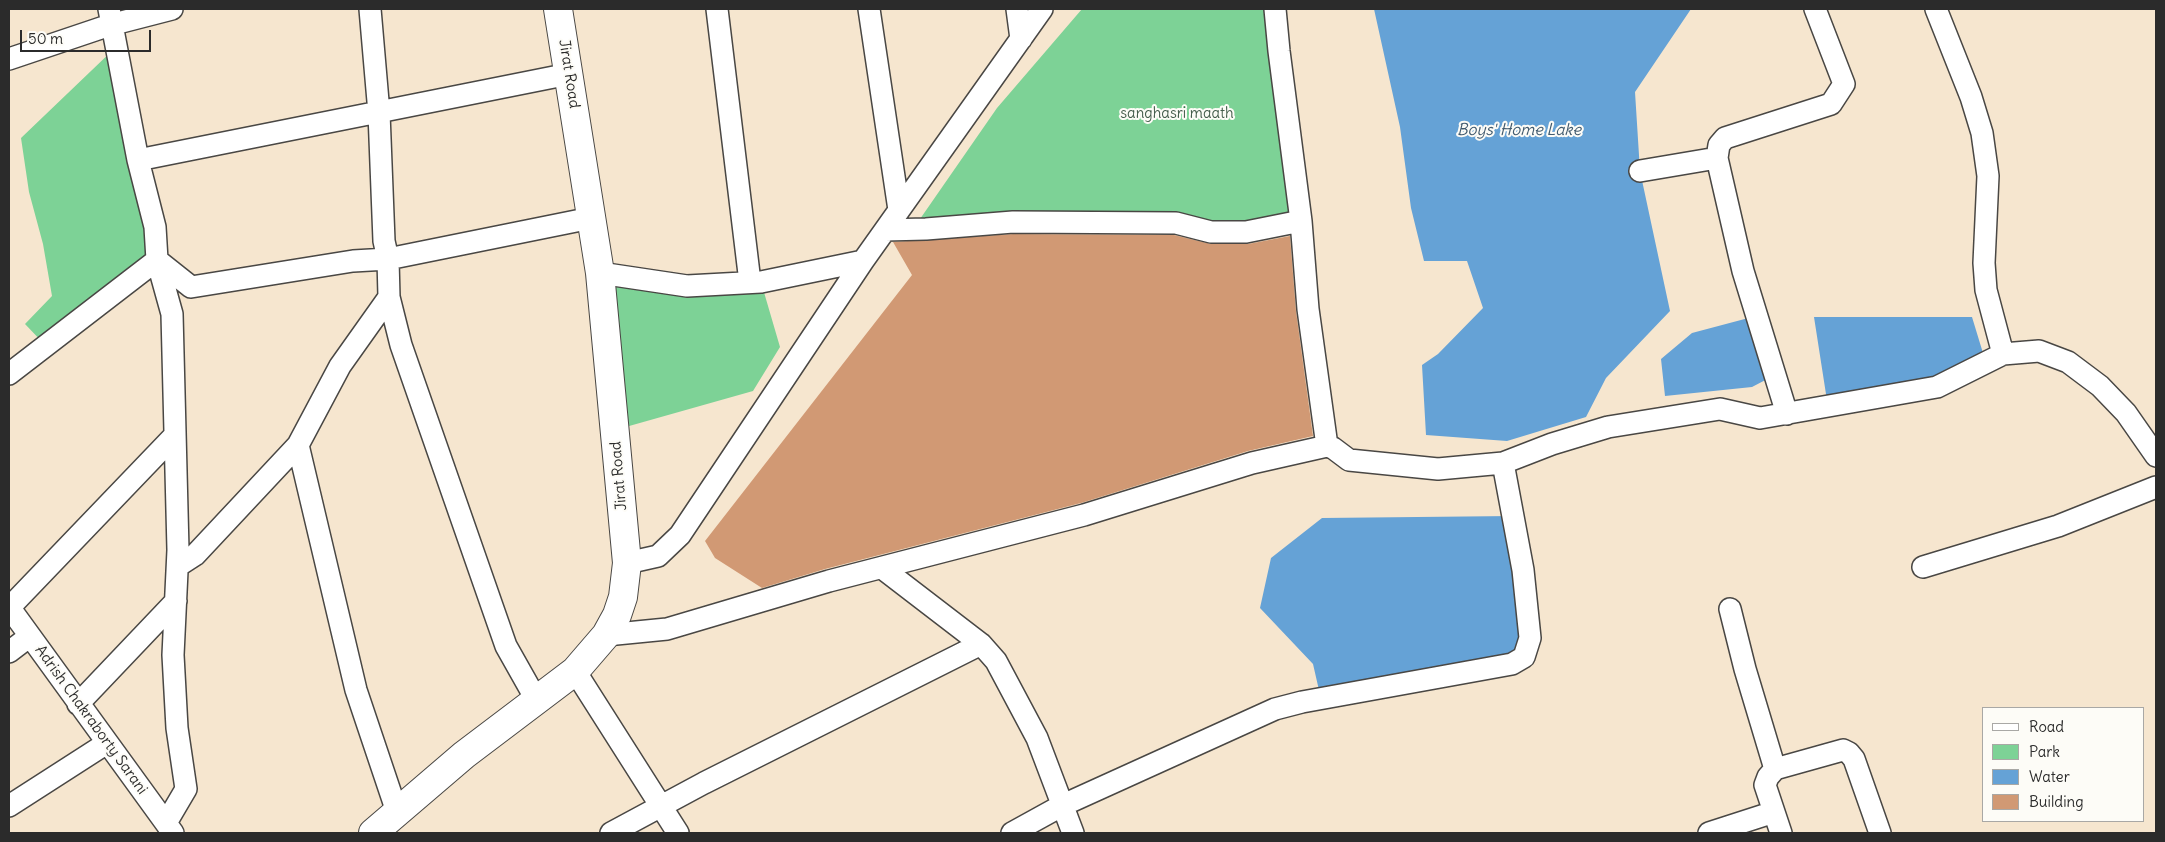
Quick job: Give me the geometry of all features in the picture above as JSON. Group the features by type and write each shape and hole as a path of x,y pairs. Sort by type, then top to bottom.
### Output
{"main road":[{"name":"Jirat Road","path":"372,833 464,755 575,671 606,635 617,615 623,597 627,563 600,273 558,9"}],"street":[{"path":"9,59 109,17 172,9"},
{"path":"370,9 379,113 384,241 388,259 389,297 404,354 506,646 537,701"},
{"path":"717,9 750,282"},
{"path":"869,9 899,210"},
{"path":"1017,9 1021,39"},
{"path":"627,563 658,556 680,535 863,261 1042,9"},
{"path":"1275,9 1301,222 1308,309 1328,446"},
{"path":"1787,414 1743,271 1718,158 1719,145 1725,138 1831,104 1844,84 1815,9"},
{"path":"1936,9 1971,97 1982,133 1988,176 1984,263 1986,290 2004,354"},
{"path":"109,17 138,160 155,227 157,260 172,314 178,566 173,655 178,728 186,789 169,828"},
{"path":"138,160 569,74"},
{"path":"1640,171 1718,158"},
{"path":"157,260 191,287 353,261 388,259 591,218"},
{"path":"885,230 926,229 1013,222 1176,223 1211,232 1246,232 1301,222"},
{"path":"9,374 157,260"},
{"path":"600,273 687,286 761,282 863,261"},
{"path":"178,566 195,555 298,446 340,366 389,297"},
{"path":"606,635 668,629 829,581 1084,514 1252,463 1328,446 1349,460 1438,469 1503,463 1552,444 1608,427 1720,409 1760,418 1937,387 2004,354 2039,351 2068,362 2100,386 2126,413 2156,456"},
{"path":"9,608 175,435"},
{"path":"298,446 356,690 397,812"},
{"path":"1012,833 1061,806 1275,709 1512,664 1524,657 1530,638 1523,570 1503,463"},
{"path":"1923,567 2058,526 2156,487"},
{"path":"882,568 981,644 996,661 1037,738 1061,806 1073,833"},
{"path":"78,704 176,601"},
{"name":"Adrish Chakraborty Sarani","path":"9,608 169,828"},
{"path":"1730,609 1745,669 1775,769"},
{"path":"9,652 30,636"},
{"path":"611,833 981,644"},
{"path":"575,671 678,833"},
{"path":"9,806 107,743"},
{"path":"1781,833 1766,785 1768,777 1775,769 1843,750 1854,759 1880,833"},
{"path":"1709,833 1774,812"}],"green space":[{"name":"sanghasri maath","path":"1082,9 1275,9 1301,221 920,219 997,108"},
{"path":"115,48 157,260 46,346 25,324 52,296 43,244 29,192 21,138"},
{"path":"600,273 761,282 780,347 753,391 615,430"}],"water":[{"name":"Boys' Home Lake","path":"1374,9 1691,9 1635,92 1640,171 1670,311 1606,378 1586,417 1507,441 1426,435 1422,365 1438,354 1483,308 1467,261 1424,261 1411,208 1400,127"},
{"path":"1756,316 1775,375 1752,387 1665,396 1661,359 1692,333"},
{"path":"1814,317 1972,317 1986,363 1828,407"},
{"path":"1513,516 1524,657 1321,699 1313,664 1260,608 1271,558 1322,518"}],"building":[{"path":"1013,234 1174,235 1211,244 1248,244 1290,236 1296,311 1313,436 1248,451 1081,503 825,569 762,588 715,558 705,541 912,275 893,242"}]}
